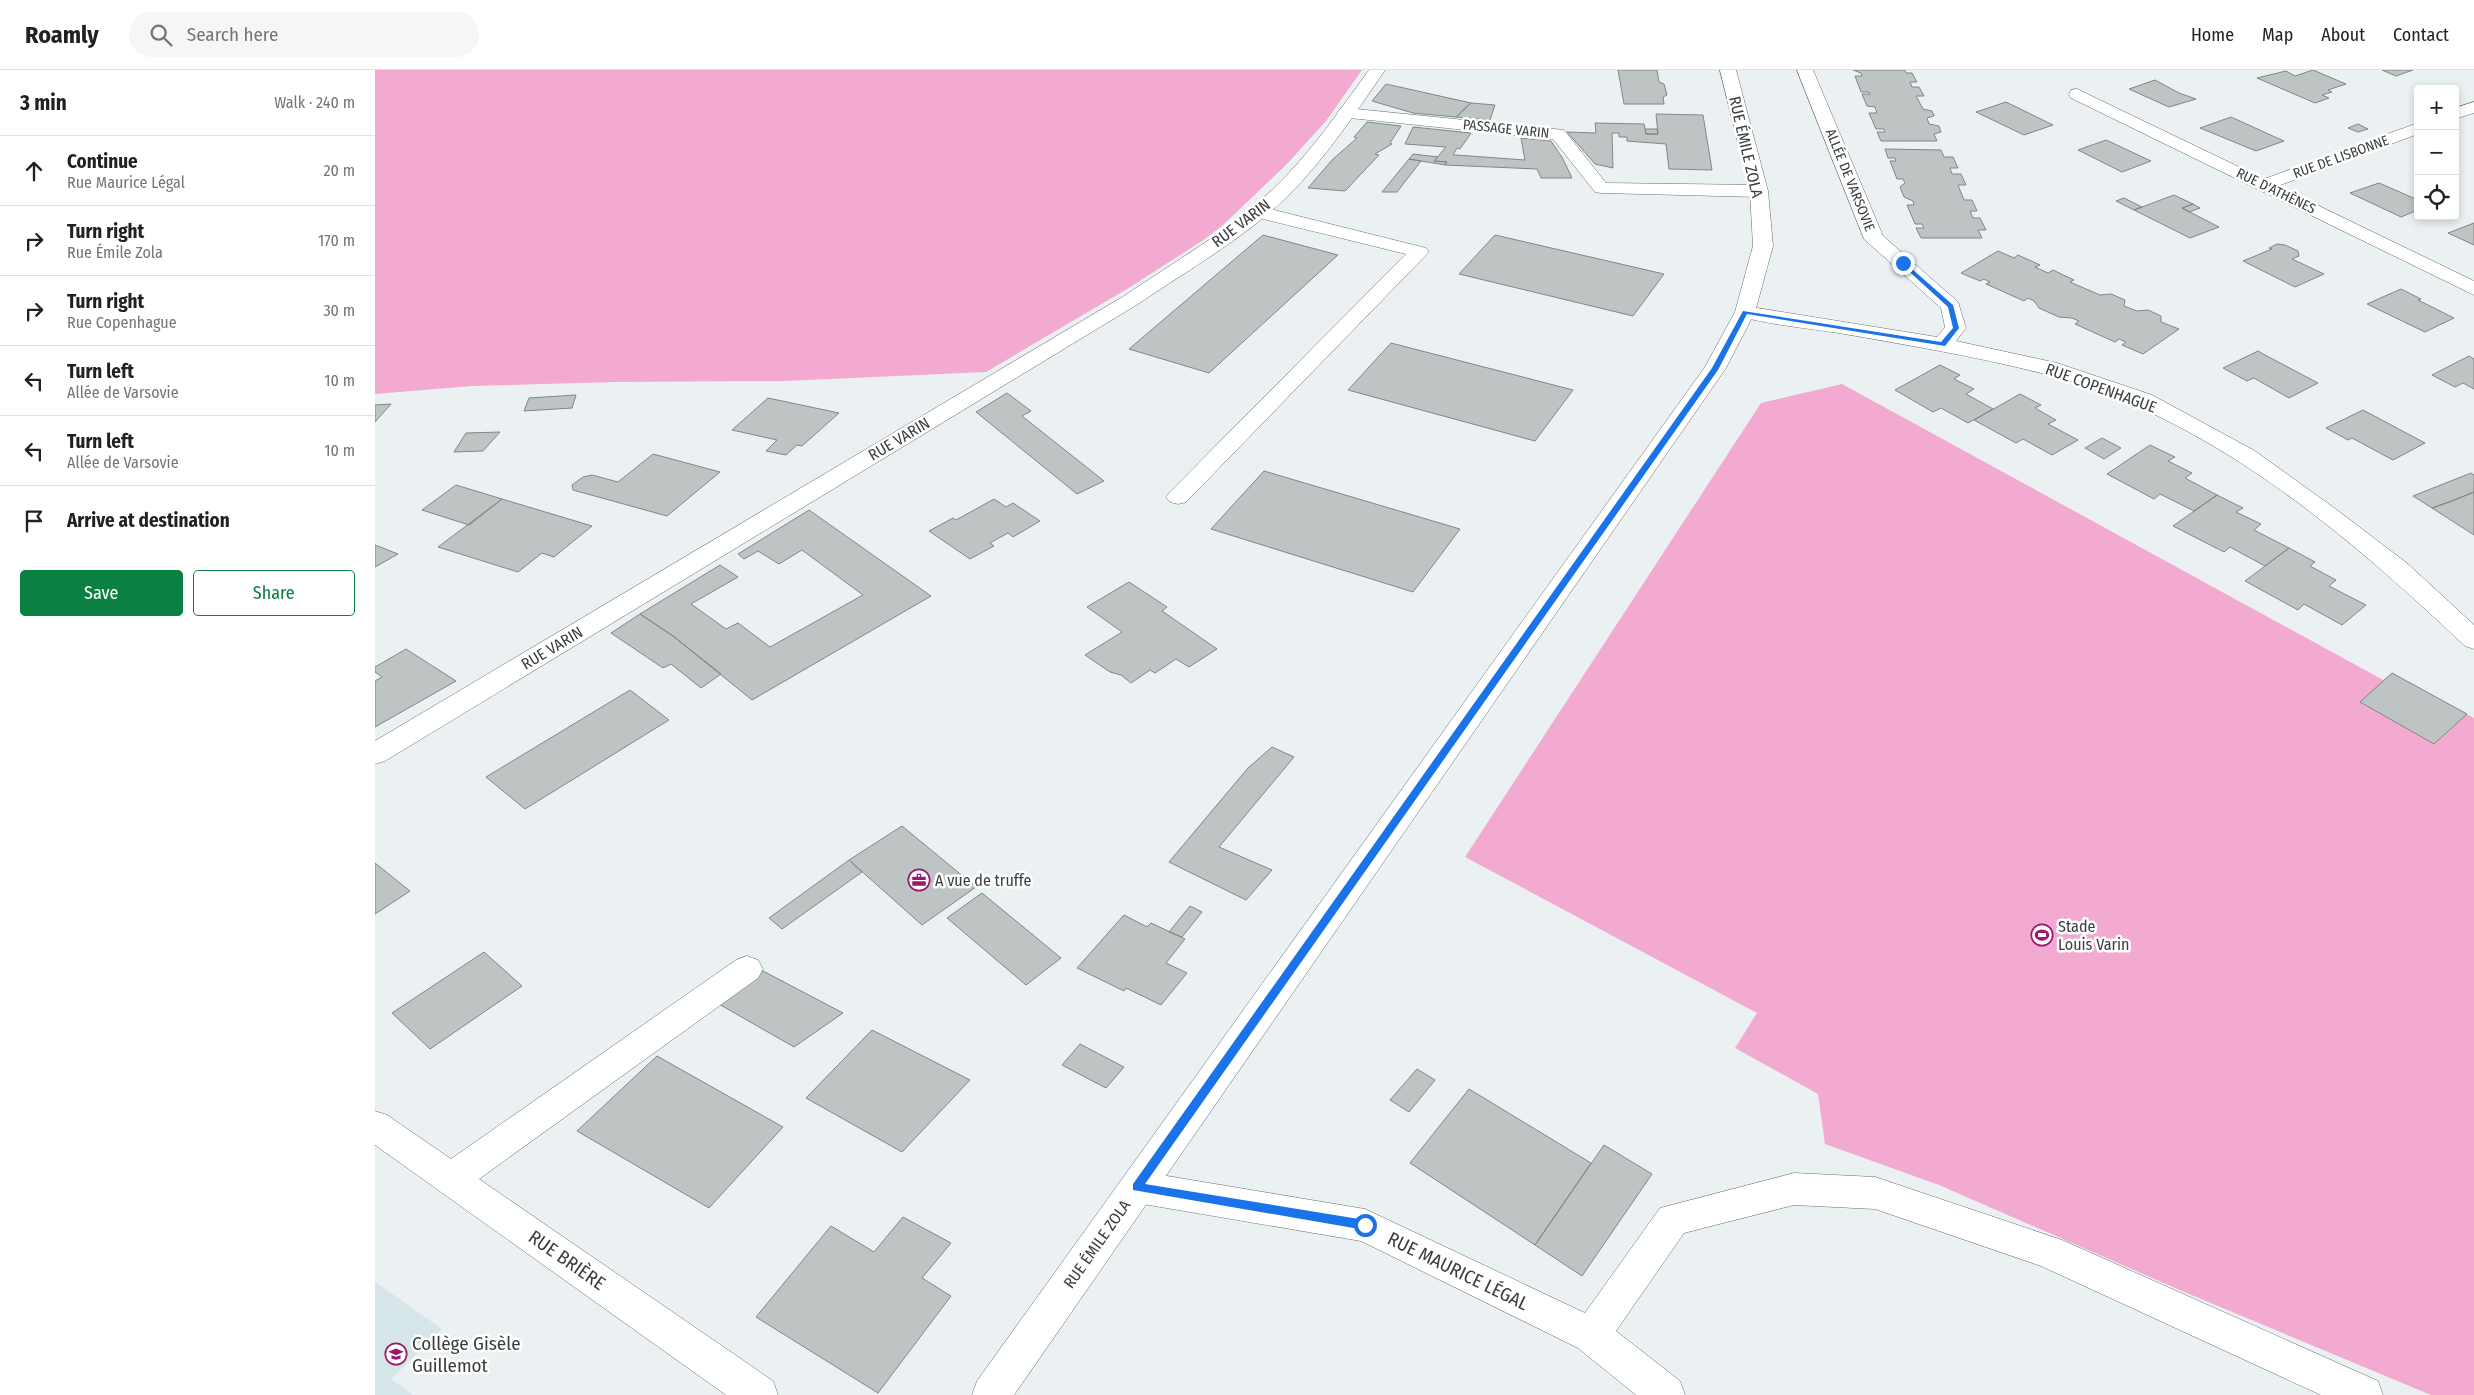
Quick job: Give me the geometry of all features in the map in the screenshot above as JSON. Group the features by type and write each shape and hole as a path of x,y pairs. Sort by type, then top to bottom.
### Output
{"street":[{"name":"RUE VARIN","path":"375,754 1131,300 1242,226 1281,192 1347,113 1377,70"},
{"name":"RUE ÉMILE ZOLA","path":"991,1395 1715,368 1745,312 1763,246 1759,191 1728,70"},
{"name":"ALLÉE DE VARSOVIE","path":"1805,70 1875,239 1951,306 1956,328 1942,344"},
{"name":"RUE D'ATHÈNES","path":"2077,94 2474,289"},
{"path":"2459,113 2474,107"},
{"name":"PASSAGE VARIN","path":"1347,113 1558,134 1601,188 1759,191"},
{"name":"RUE DE LISBONNE","path":"2264,185 2414,129"},
{"path":"1178,497 1419,252 1258,212"},
{"name":"RUE COPENHAGUE","path":"1745,312 1942,344 2049,368 2144,400 2247,456 2329,515 2399,570 2474,640"},
{"path":"451,1179 747,969"},
{"name":"RUE BRIÈRE","path":"375,1126 759,1395"},
{"name":"RUE MAURICE LÉGAL","path":"1137,1187 1365,1225 1591,1335 1666,1395"},
{"path":"1591,1335 1673,1220 1794,1189 1875,1193 2049,1252 2363,1395"}],"shaded area":[{"path":"375,70 1362,70 1326,121 1286,165 1223,225 1202,241 1127,289 986,372 785,381 615,382 472,386 375,394"},
{"name":"Stade Louis Varin","path":"1842,384 2385,681 2392,673 2474,718 2474,1395 2431,1395 2182,1291 1939,1185 1825,1144 1818,1094 1735,1048 1757,1013 1465,857 1761,403"},
{"name":"Collège Gisèle Guillemot","path":"375,1282 442,1329 391,1379 413,1395 375,1395"}],"building":[{"path":"1618,70 1657,70 1659,82 1664,84 1667,95 1663,97 1664,104 1624,104"},
{"path":"1853,70 1905,70 1906,73 1912,73 1917,82 1910,82 1912,87 1919,87 1924,96 1916,96 1923,109 1932,111 1934,116 1927,118 1929,124 1939,126 1941,132 1934,134 1937,141 1881,141 1877,132 1885,132 1884,129 1876,129 1869,113 1877,113 1875,107 1867,106 1862,94 1870,94 1869,92 1861,92 1855,76 1862,76 1861,73"},
{"path":"2313,70 2346,84 2328,90 2332,92 2322,95 2329,98 2315,103 2257,78 2286,71 2295,76"},
{"path":"2382,70 2413,70 2396,76"},
{"path":"2155,80 2179,93 2196,99 2169,107 2129,89"},
{"path":"1386,84 1471,103 1456,117 1413,113 1372,101"},
{"path":"2006,102 2053,125 2024,135 1976,112"},
{"path":"1471,103 1495,105 1490,120 1456,117"},
{"path":"1656,114 1703,115 1712,170 1669,169 1666,144 1627,141 1627,137 1619,137 1619,133 1612,133 1613,168 1595,164 1567,132 1596,133 1595,123 1644,124 1646,134 1658,134"},
{"path":"2231,117 2284,141 2256,151 2200,128"},
{"path":"1367,122 1401,126 1390,143 1392,144 1375,154 1379,155 1345,191 1308,188 1332,160 1357,138 1354,137"},
{"path":"2358,124 2368,129 2358,132 2348,128"},
{"path":"1413,127 1471,133 1460,149 1457,148 1453,155 1525,160 1521,138 1551,141 1563,159 1572,178 1541,178 1537,169 1445,165 1447,162 1434,161 1446,147 1405,144"},
{"path":"1645,129 1657,129 1658,134 1646,134"},
{"path":"2106,140 2151,161 2122,172 2078,150"},
{"path":"1885,149 1941,150 1944,157 1953,157 1958,168 1950,168 1952,174 1961,174 1966,185 1958,185 1964,200 1972,200 1977,211 1970,211 1973,218 1980,218 1986,230 1978,230 1982,238 1921,238 1916,228 1924,228 1922,224 1915,224 1907,205 1914,205 1913,201 1904,197 1900,187 1905,183 1903,179 1897,179 1890,161 1896,161 1895,158 1888,158"},
{"path":"1413,154 1438,157 1434,161 1447,162 1445,165 1409,159"},
{"path":"1409,159 1421,161 1397,192 1382,192"},
{"path":"2379,183 2414,198 2414,212 2401,217 2350,193"},
{"path":"2174,195 2193,204 2182,208 2219,227 2190,238 2134,210"},
{"path":"2124,198 2142,207 2134,210 2116,201"},
{"path":"2193,204 2200,208 2189,212 2182,208"},
{"path":"2474,223 2474,245 2448,233"},
{"path":"1263,235 1338,255 1209,373 1129,349"},
{"path":"1495,235 1664,274 1633,316 1459,274"},
{"path":"2277,244 2285,245 2298,251 2299,256 2292,259 2324,274 2295,287 2243,261 2272,249 2269,248"},
{"path":"1998,251 2014,258 2018,255 2040,265 2035,267 2048,273 2053,270 2074,280 2070,282 2100,295 2111,294 2125,300 2124,306 2137,311 2148,310 2161,316 2161,322 2179,329 2143,354 2122,345 2126,342 2119,339 2115,342 2075,324 2079,321 2072,318 2059,317 2039,308 2034,301 2028,298 2024,301 1986,284 1990,282 1984,279 1980,281 1961,273"},
{"path":"2401,289 2454,318 2425,332 2367,304"},
{"path":"1391,343 1573,390 1535,441 1348,390"},
{"path":"2258,351 2318,383 2289,398 2254,378 2247,381 2223,368"},
{"path":"2469,356 2474,359 2474,389 2463,383 2455,387 2432,375"},
{"path":"1940,365 1960,375 1954,379 1974,389 1966,394 1993,409 1968,423 1941,408 1933,412 1895,390"},
{"path":"1007,393 1031,411 1022,416 1104,481 1077,494 976,412"},
{"path":"2020,394 2041,405 2035,408 2056,420 2048,424 2078,440 2052,455 2023,439 2016,443 1974,420"},
{"path":"576,395 572,408 524,411 529,398"},
{"path":"768,398 839,413 802,446 797,445 786,455 766,451 777,440 732,430"},
{"path":"391,404 375,422 375,405"},
{"path":"2363,410 2425,443 2393,460 2352,438 2348,440 2326,428"},
{"path":"500,432 483,451 454,452 466,433"},
{"path":"2102,438 2121,448 2104,459 2085,448"},
{"path":"2150,445 2175,457 2168,461 2192,473 2185,478 2217,495 2194,511 2160,494 2154,499 2107,474"},
{"path":"653,454 720,472 667,516 573,490 572,485 583,477 592,475 618,482"},
{"path":"1264,471 1460,529 1413,592 1211,529"},
{"path":"2471,473 2474,475 2474,492 2452,501 2432,508 2413,496"},
{"path":"456,485 502,499 469,525 422,510"},
{"path":"2474,492 2474,535 2432,508 2452,501"},
{"path":"2217,495 2243,508 2236,512 2261,524 2254,530 2289,548 2265,566 2230,547 2224,552 2173,526"},
{"path":"502,499 592,526 554,557 542,553 518,572 438,547"},
{"path":"994,499 1006,507 1013,503 1040,521 1013,537 1008,533 990,543 994,546 970,559 929,531 953,518 956,520"},
{"path":"809,510 931,596 752,700 673,636 640,614 720,565 738,577 691,604 726,629 738,623 770,647 863,595 802,550 779,564 758,551 744,559 738,554"},
{"path":"375,545 398,554 375,567"},
{"path":"2289,548 2315,562 2310,566 2336,580 2329,586 2366,605 2342,625 2304,604 2298,610 2245,581"},
{"path":"1129,582 1167,607 1162,611 1217,649 1189,667 1176,659 1155,673 1150,670 1131,683 1121,675 1110,672 1085,655 1122,632 1087,607"},
{"path":"640,614 673,636 721,674 701,688 671,664 663,668 611,633"},
{"path":"406,649 456,681 375,727 375,681 382,677 375,672 375,667"},
{"path":"2392,673 2467,714 2434,744 2360,702"},
{"path":"630,690 669,720 525,809 486,777"},
{"path":"1272,747 1294,757 1219,847 1272,870 1246,900 1169,862 1248,768"},
{"name":"A vue de truffe","path":"902,826 976,887 922,925 849,860"},
{"path":"849,860 862,872 782,929 769,918"},
{"path":"375,863 410,891 375,914"},
{"path":"982,893 1061,958 1026,985 947,918"},
{"path":"1190,906 1202,912 1182,937 1169,932"},
{"path":"1124,915 1147,927 1151,923 1185,939 1166,963 1187,973 1161,1005 1126,988 1124,991 1077,968"},
{"path":"484,952 522,986 430,1049 392,1013"},
{"path":"763,971 843,1013 794,1047 717,1003"},
{"path":"872,1030 970,1080 902,1152 806,1098"},
{"path":"1080,1044 1124,1067 1106,1088 1062,1065"},
{"path":"657,1056 783,1127 709,1208 577,1131"},
{"path":"1417,1069 1435,1080 1409,1112 1390,1100"},
{"path":"1469,1089 1591,1163 1535,1245 1410,1163"},
{"path":"1604,1145 1652,1174 1582,1276 1535,1245"},
{"path":"903,1217 951,1243 922,1278 951,1296 878,1393 756,1317 831,1226 874,1252"}],"place":[{"name":"A vue de truffe","path":"919,880"},
{"name":"Stade Louis Varin","path":"2042,935"},
{"name":"Collège Gisèle Guillemot","path":"396,1354"}],"route":[{"path":"1365,1225 1137,1187 1715,368 1745,312 1942,344 1956,328 1951,306 1903,263"}]}
